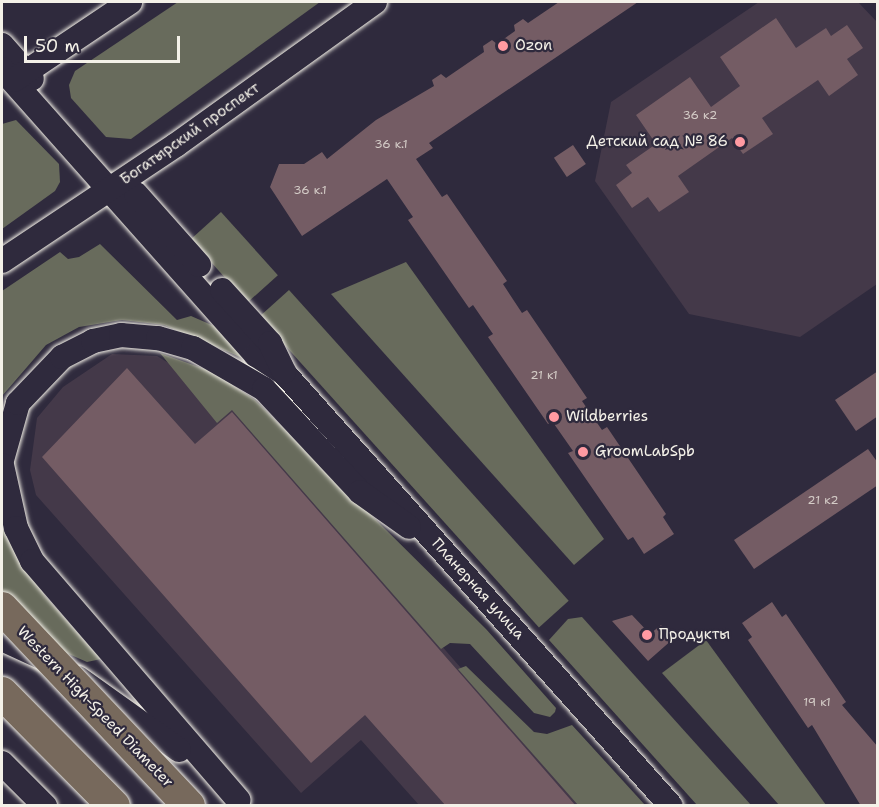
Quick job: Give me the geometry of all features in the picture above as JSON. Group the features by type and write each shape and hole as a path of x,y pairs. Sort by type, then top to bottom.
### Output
{"highway":[{"name":"Western High-Speed Diameter","path":"2,608 189,806"},
{"path":"2,693 114,806"}],"main road":[{"path":"10,78 130,2"},
{"name":"Богатырский проспект","path":"2,261 116,185 375,2"},
{"name":"Планерная улица","path":"2,45 10,78 270,343 285,374 671,806"},
{"path":"241,803 32,561 16,528 2,462 18,403 62,357 93,341 121,335 158,338 209,356 264,389 360,492 450,557"},
{"path":"2,639 35,654 154,729 241,803"},
{"path":"2,659 35,654"},
{"path":"2,763 45,806"}],"shaded area":[{"name":"Детский сад № 86","path":"759,2 858,2 877,22 877,284 800,337 689,314 595,181 611,102"},
{"path":"112,354 157,356 222,395 581,805 419,805 361,740 301,793 36,495 30,470 37,418 63,387"}],"green space":[{"path":"178,2 320,2 131,139 106,137 71,98 69,85 75,71"},
{"path":"16,120 59,164 60,182 55,191 2,229 2,124"},
{"path":"221,212 278,275 247,303 191,239"},
{"path":"100,244 177,320 191,316 214,326 245,359 164,325 122,320 79,327 46,345 2,396 2,291 60,252 68,259 79,257"},
{"path":"406,262 604,539 574,565 331,294"},
{"path":"289,290 569,601 539,627 259,317"},
{"path":"160,353 213,372 255,400 486,629 556,708 555,712 550,717 534,713 470,644 450,643 441,649 232,410 217,423"},
{"path":"2,528 45,596 101,659 87,662 2,625"},
{"path":"582,617 751,805 697,805 549,640 568,619"},
{"path":"706,640 826,805 779,805 662,673"},
{"path":"466,666 534,732 547,734 572,725 645,805 578,805 458,669"}],"building":[{"path":"559,2 638,2 429,143 433,148 416,159 442,197 447,194 507,281 503,284 522,313 527,310 587,398 582,401 602,430 607,427 666,514 663,517 674,534 644,554 633,537 628,540 568,453 573,451 552,421 548,424 488,337 493,334 473,305 469,308 408,220 413,217 387,179 302,236 270,187 279,164 304,164 322,152 327,159 376,120 434,86 432,80 441,74 446,78 484,52 483,46 492,40 497,44 515,31 514,25 523,19 528,23"},
{"path":"776,18 796,48 826,28 831,36 847,25 863,48 847,59 858,75 829,96 818,80 762,118 773,134 743,154 732,138 678,176 689,192 659,212 648,197 632,208 616,185 632,173 626,165 656,144 636,115 690,77 711,107 740,86 720,57"},
{"path":"573,145 586,164 567,177 554,158"},
{"path":"127,368 195,444 232,412 576,806 446,806 365,715 311,763 42,457"},
{"path":"878,371 878,416 856,431 835,400"},
{"path":"868,449 878,463 878,485 754,569 734,540"},
{"path":"772,602 782,617 786,614 846,702 842,705 878,747 878,806 861,806 812,725 808,728 748,640 752,637 742,623"},
{"name":"Продукты","path":"632,615 650,634 661,625 673,639 648,661 612,621"}],"place":[{"name":"Ozon","path":"503,46"},
{"name":"Детский сад № 86","path":"740,142"},
{"name":"Wildberries","path":"554,417"},
{"name":"GroomLabSpb","path":"583,452"},
{"name":"Продукты","path":"647,635"}]}
